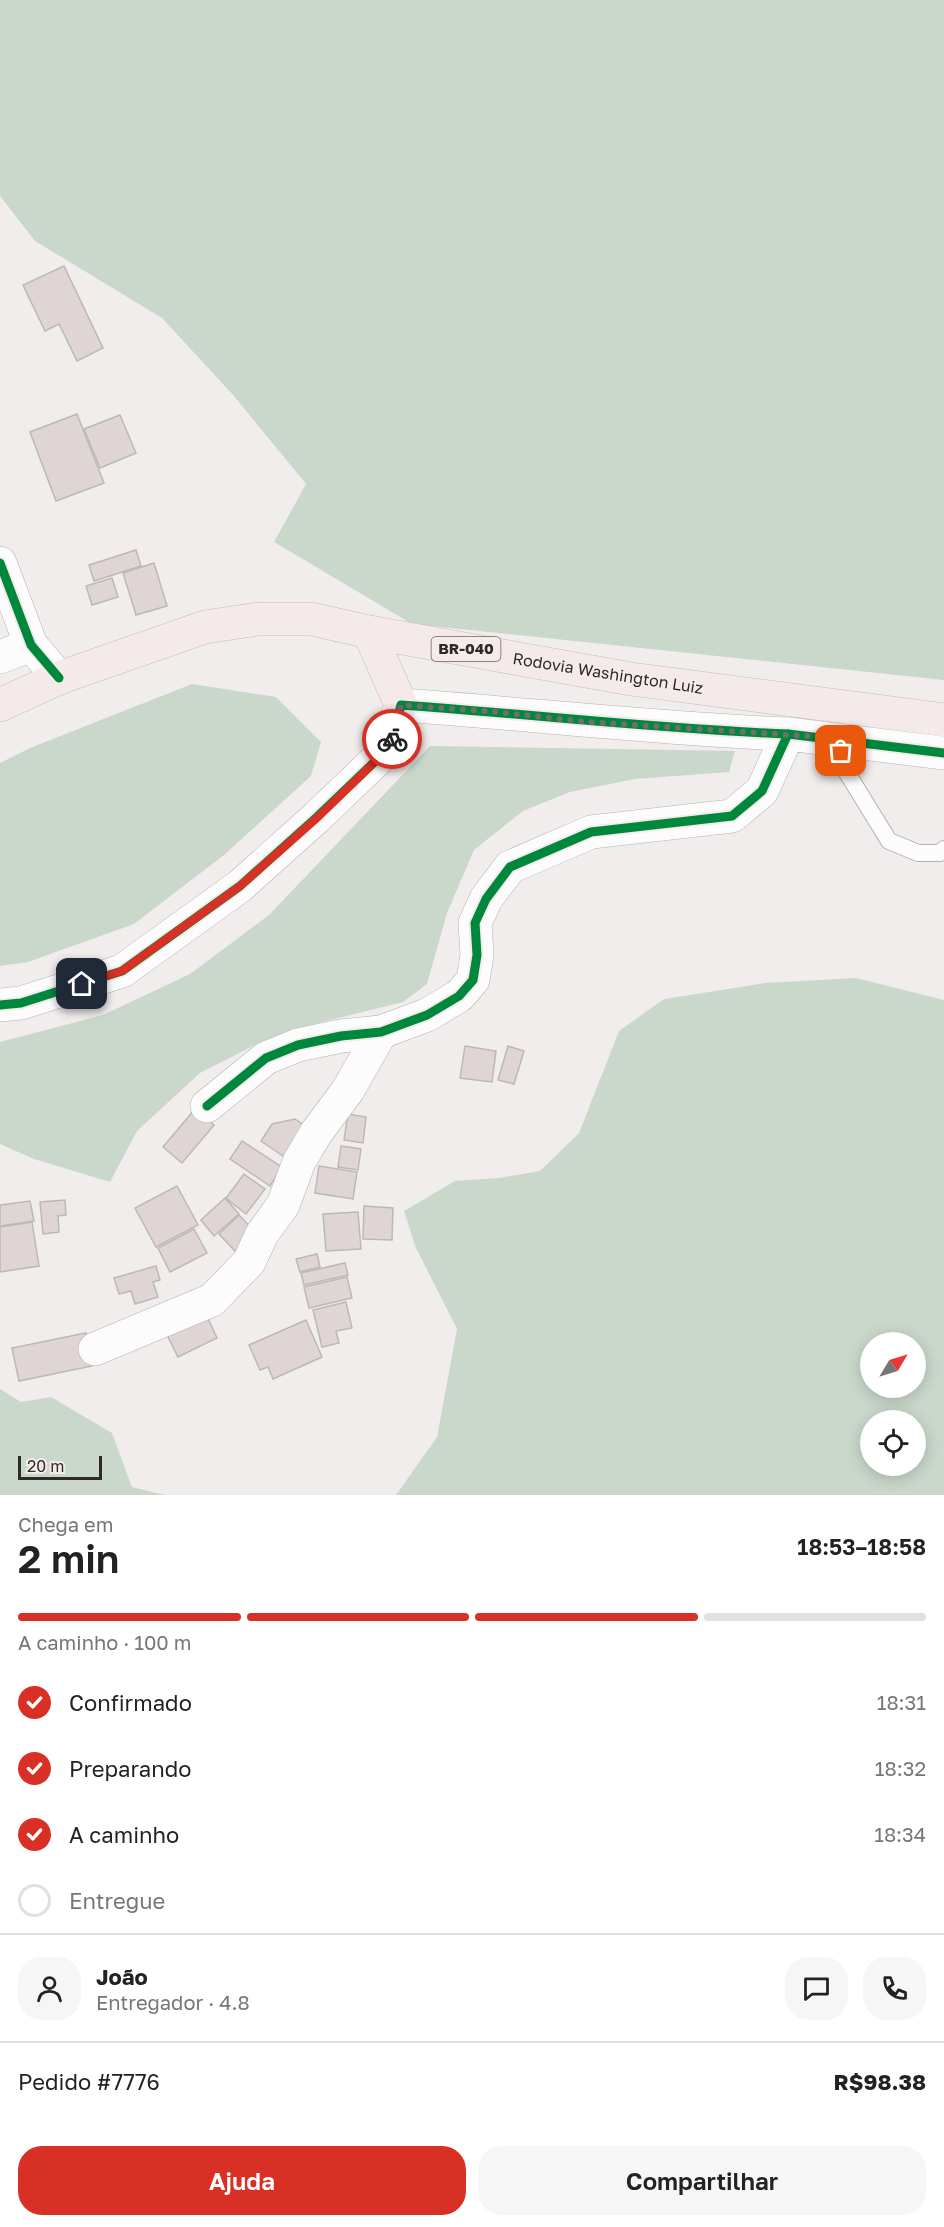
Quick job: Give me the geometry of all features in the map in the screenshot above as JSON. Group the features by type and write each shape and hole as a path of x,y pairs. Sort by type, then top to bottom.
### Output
{"highway":[{"name":"Rodovia Washington Luiz","path":"0,705 59,678 205,627 258,619 312,620 631,679 841,723 944,720"},
{"path":"369,632 401,705"}],"street":[{"path":"0,562 31,645 59,678"},
{"path":"0,657 31,645"},
{"path":"0,1005 21,1003 122,971 240,886 318,817 390,747 401,705 588,722 788,734 841,723 944,753"},
{"path":"207,1106 266,1058 297,1045 341,1036 381,1032 427,1016 459,996 473,980 477,955 475,922 486,899 510,867 591,832 732,816 762,791 788,734"},
{"path":"94,1349 212,1300 249,1262 262,1234 283,1205 299,1162 316,1133 348,1090 381,1032"}],"lane":[{"path":"841,723 841,764 889,841 918,853 940,853 944,849"}],"green space":[{"path":"0,0 944,0 944,680 412,624 274,542 306,484 234,396 162,318 35,241 0,196"},
{"path":"192,684 276,697 321,742 311,776 224,855 134,924 28,962 0,966 0,763 30,748"},
{"path":"430,746 735,751 729,772 635,779 570,792 523,811 474,850 447,913 427,984 403,1002 310,1025 263,1041 200,1073 137,1131 110,1182 34,1159 0,1144 0,1042 103,1015 190,974 269,915"},
{"path":"856,978 944,1000 944,1495 396,1495 437,1437 457,1329 416,1248 404,1211 455,1181 499,1178 540,1171 579,1133 619,1031 664,999 765,983"},
{"path":"0,1389 21,1402 51,1397 112,1433 132,1487 165,1495 0,1495"}],"building":[{"path":"64,266 103,348 77,361 59,324 45,331 23,285"},
{"path":"77,414 104,483 56,501 30,432"},
{"path":"120,415 136,453 100,468 84,429"},
{"path":"136,550 141,566 94,581 89,565"},
{"path":"154,563 167,606 136,615 123,573"},
{"path":"112,578 118,597 92,605 86,586"},
{"path":"465,1046 496,1051 492,1082 460,1078"},
{"path":"508,1046 524,1051 514,1084 498,1080"},
{"path":"195,1109 214,1125 182,1163 163,1147"},
{"path":"348,1114 366,1117 363,1143 344,1140"},
{"path":"295,1119 310,1129 289,1160 261,1141 272,1124"},
{"path":"242,1141 282,1167 270,1186 230,1159"},
{"path":"341,1146 361,1149 358,1170 338,1167"},
{"path":"319,1166 357,1172 353,1199 315,1193"},
{"path":"244,1174 265,1189 246,1214 226,1198"},
{"path":"177,1186 198,1225 156,1247 135,1208"},
{"path":"225,1198 239,1214 214,1236 201,1220"},
{"path":"65,1200 66,1215 58,1216 59,1232 43,1234 40,1202"},
{"path":"30,1201 34,1221 0,1226 0,1205"},
{"path":"364,1206 393,1208 392,1240 363,1239"},
{"path":"358,1212 361,1249 326,1251 323,1214"},
{"path":"239,1215 255,1232 235,1251 219,1234"},
{"path":"32,1222 39,1266 0,1272 0,1227"},
{"path":"194,1229 207,1253 170,1272 158,1248"},
{"path":"317,1254 320,1267 300,1272 296,1259"},
{"path":"345,1263 348,1275 304,1285 301,1273"},
{"path":"156,1266 160,1280 153,1282 158,1297 135,1304 131,1291 119,1294 114,1278"},
{"path":"347,1277 352,1298 309,1308 304,1287"},
{"path":"346,1302 352,1328 336,1331 339,1343 322,1347 313,1310"},
{"path":"206,1314 217,1338 178,1357 166,1333"},
{"path":"306,1320 322,1357 273,1379 268,1367 260,1370 249,1345"},
{"path":"86,1333 92,1366 19,1381 12,1348"}],"cycle path":[{"path":"0,563 31,645 59,678"},
{"path":"0,1005 21,1003 122,971 240,886 390,747 401,705 642,725 788,734"},
{"path":"207,1106 266,1058 298,1045 341,1036 381,1032 427,1015 459,996 473,980 477,955 475,923 486,899 510,867 591,832 732,816 762,791 788,734 944,753"}],"way so far":[{"path":"392,739 401,705 588,722 823,737 841,739 841,751"}],"route":[{"path":"82,984 122,971 240,886 318,817 390,747 392,739"}]}
